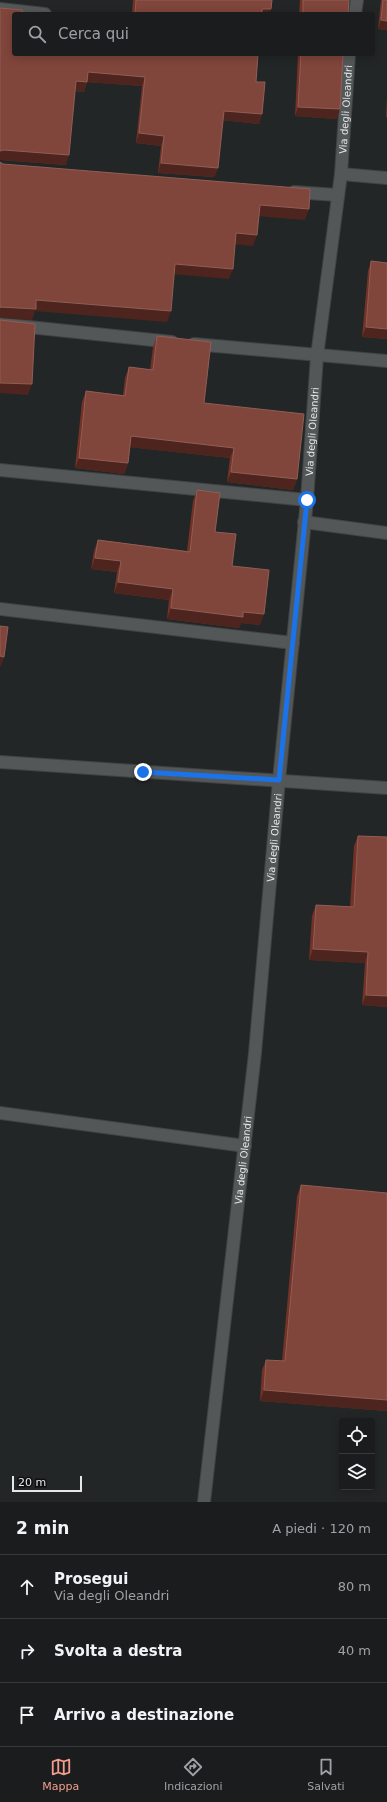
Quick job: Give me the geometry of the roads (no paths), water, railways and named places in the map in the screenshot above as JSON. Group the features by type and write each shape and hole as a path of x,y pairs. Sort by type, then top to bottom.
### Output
{"street":[{"path":"355,12 357,0"},
{"path":"0,10 22,12"},
{"name":"Via degli Oleandri","path":"204,1502 256,1053 279,780 294,643 307,500 317,356 337,195 341,174 349,56"},
{"path":"341,174 387,178"},
{"path":"282,191 337,195"},
{"path":"0,324 317,356 387,361"},
{"path":"0,470 307,500"},
{"path":"304,522 387,533"},
{"path":"0,609 294,643"},
{"path":"0,762 387,788"},
{"path":"0,1113 245,1146"}]}
